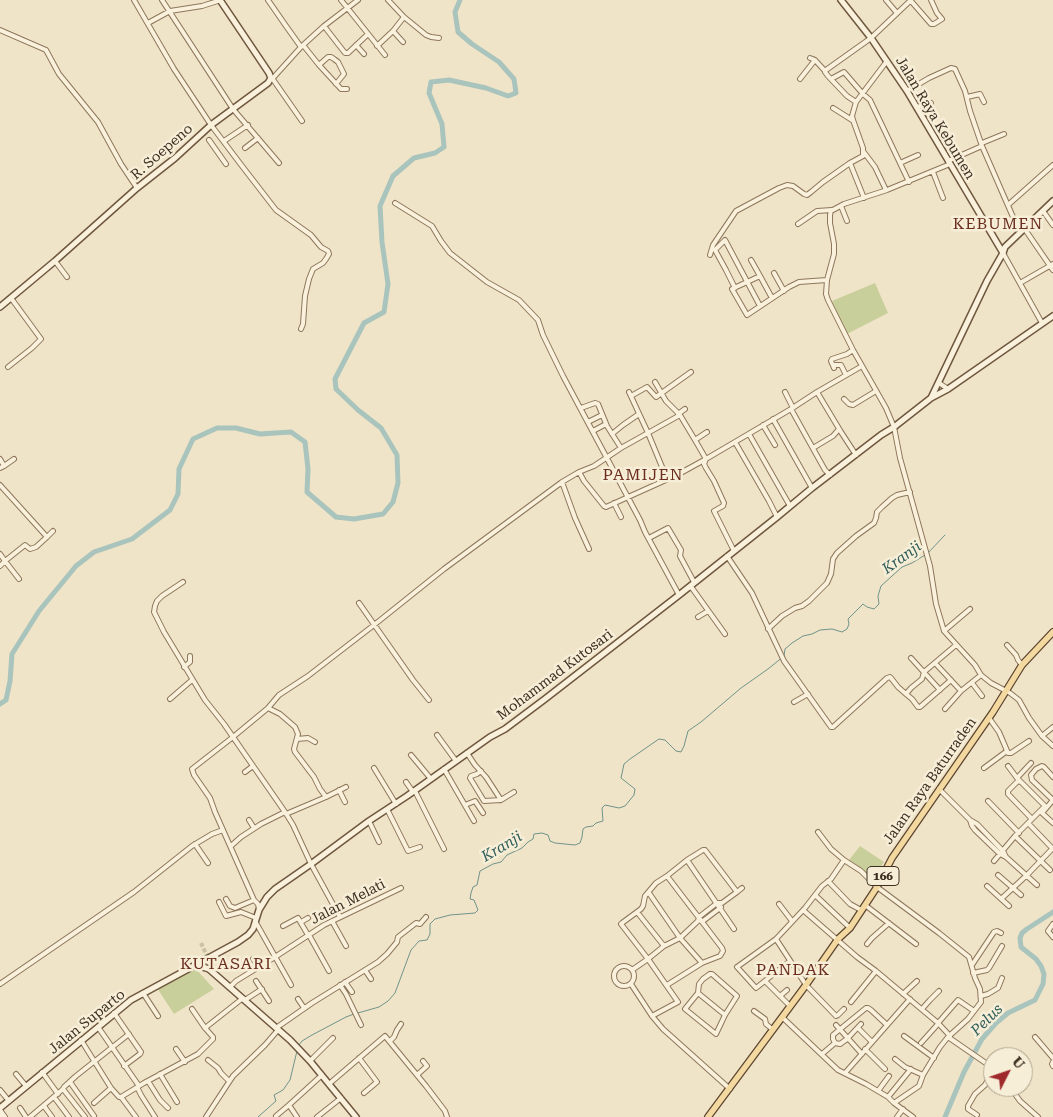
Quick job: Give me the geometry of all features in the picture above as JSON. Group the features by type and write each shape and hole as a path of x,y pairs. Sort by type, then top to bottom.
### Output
{"main road":[{"name":"Jalan Raya Baturraden","path":"708,1117 838,940 850,928 877,886 892,858 989,718 1022,665 1052,634"}],"street":[{"path":"134,0 174,69 242,166 276,210 311,235 329,254 323,263 313,269 309,279 305,296 303,324 300,329"},
{"path":"162,0 234,109 279,163"},
{"path":"268,0 302,46 341,89 347,89"},
{"path":"341,0 385,55"},
{"path":"272,78 324,26 358,0"},
{"path":"388,0 404,17 426,35 438,38"},
{"name":"Jalan Raya Kebumen","path":"841,0 871,38 917,107 1003,253"},
{"path":"886,0 897,13"},
{"path":"826,71 883,28 911,0 930,24 934,24 942,19 931,0"},
{"path":"148,23 170,11 223,1 302,121"},
{"path":"377,46 404,17"},
{"path":"324,26 345,54 368,34"},
{"path":"0,30 47,51 59,74 98,122 121,164 137,188"},
{"path":"393,31 403,42"},
{"path":"356,45 364,54"},
{"path":"319,65 328,58 334,59 344,74 336,84"},
{"path":"810,58 815,60 847,96 856,102"},
{"path":"800,80 815,60"},
{"path":"886,190 875,167 863,151 852,116 856,102 887,61"},
{"path":"906,91 929,78 952,68 955,69 965,91 982,145 1008,206 1022,229 1052,266 1020,283"},
{"path":"831,79 844,72 870,100 909,182"},
{"name":"R. Soepeno","path":"0,307 137,188 272,78"},
{"path":"966,97 980,94 984,102"},
{"path":"917,107 931,103"},
{"path":"834,108 852,120"},
{"path":"224,141 248,125"},
{"path":"798,224 817,211 833,210 933,172 1004,134"},
{"path":"245,148 258,138"},
{"path":"209,140 226,164"},
{"path":"710,255 713,245 736,211 787,185 793,186 807,194 832,175 863,156 863,151"},
{"path":"900,163 918,155"},
{"path":"850,163 864,198"},
{"path":"1008,206 1053,164"},
{"path":"933,172 943,198"},
{"path":"931,398 1005,247 1053,201"},
{"path":"395,203 432,226 450,253 487,282 519,300 534,315 540,324 543,335 563,376 679,595"},
{"path":"841,206 847,221"},
{"path":"833,210 830,215 830,223 834,254 827,280 826,294 894,427 900,458 925,549 936,604 944,631 982,675 1019,700 1042,736 1053,746"},
{"path":"1043,210 1053,226"},
{"path":"1044,224 1049,220"},
{"path":"735,288 715,250 725,240 760,306"},
{"path":"1003,253 1042,323"},
{"path":"751,260 772,298"},
{"path":"55,261 67,277"},
{"path":"774,273 784,290"},
{"path":"760,276 732,289 747,315 784,290 800,282 827,280"},
{"path":"8,367 32,348 41,338 12,298"},
{"name":"Mohammad Kutosari","path":"196,965 238,942 248,934 266,897 275,889 490,737 505,729 778,518 812,488 880,435 894,427 931,398 948,389 1053,316"},
{"path":"846,376 841,366 833,367 831,361 853,350"},
{"path":"579,472 605,507 706,460 862,366"},
{"path":"631,396 647,387 655,396 691,372"},
{"path":"655,382 666,401 679,414 706,460 704,464 724,503 723,506 714,512 734,551"},
{"path":"938,383 948,389"},
{"path":"844,399 853,405 876,391"},
{"path":"629,392 667,479"},
{"path":"784,392 825,470 830,475"},
{"path":"817,392 856,455"},
{"path":"581,408 595,402 599,404 606,424 621,448"},
{"path":"259,910 210,798 192,771 196,765 268,708 280,695 308,676 451,564 562,482 579,472 595,468 621,448 685,409"},
{"path":"612,434 639,414"},
{"path":"588,422 602,415"},
{"path":"773,419 812,488"},
{"path":"593,431 606,424"},
{"path":"763,425 775,445"},
{"path":"813,448 833,436 840,429"},
{"path":"695,440 707,432"},
{"path":"749,434 790,506"},
{"path":"735,442 778,518"},
{"path":"0,459 2,467 14,459"},
{"path":"562,482 589,549"},
{"path":"0,485 47,536"},
{"path":"768,629 782,616 809,601 827,583 831,574 833,559 856,536 874,524 877,512 882,507 897,495 910,492"},
{"path":"614,503 621,517"},
{"path":"649,538 668,528 681,550 680,556 692,588 725,634"},
{"path":"0,566 25,545 30,549 36,547 53,531"},
{"path":"0,554 19,579"},
{"path":"727,556 752,593 784,661 830,727 887,678 890,677 898,688 912,699 919,708 951,680"},
{"path":"183,582 157,601 154,612 192,680 286,813 340,917"},
{"path":"359,603 429,700"},
{"path":"944,631 970,609"},
{"path":"698,617 708,611"},
{"path":"906,694 922,679 924,672 956,645"},
{"path":"1007,645 1022,665"},
{"path":"184,667 190,662 190,656"},
{"path":"911,658 940,690"},
{"path":"935,663 961,692"},
{"path":"945,709 961,692 982,675"},
{"path":"170,699 192,680"},
{"path":"972,683 982,696"},
{"path":"794,702 808,694"},
{"path":"268,708 280,714 295,727 298,734 294,752 314,777 326,797"},
{"path":"989,718 999,732 1009,754 1030,740"},
{"path":"1042,736 1053,727"},
{"path":"438,735 456,761"},
{"path":"297,739 308,738 315,742"},
{"path":"984,768 1007,751"},
{"path":"467,753 480,772 486,776 501,800"},
{"path":"411,755 430,779"},
{"path":"1032,763 1008,791 1008,794 1032,819"},
{"path":"245,772 253,766"},
{"path":"1008,766 1018,779 1044,804 1045,806 1041,812"},
{"path":"994,861 1028,823 1053,800 1032,780 1031,775 1042,766 1053,776"},
{"path":"374,768 396,804"},
{"path":"444,769 474,821"},
{"path":"480,772 470,778 483,799 487,801 501,800 514,792"},
{"path":"406,782 414,791 444,848"},
{"path":"230,846 254,828 346,787"},
{"path":"939,789 970,820 978,825 1001,852"},
{"path":"339,790 345,802"},
{"path":"465,805 475,800 483,813"},
{"path":"988,801 1050,870"},
{"path":"387,809 408,851 420,847"},
{"path":"1041,812 1053,823"},
{"path":"248,820 254,828"},
{"path":"970,820 975,829 1037,885"},
{"path":"370,821 379,842"},
{"path":"1001,899 1053,849 1028,823"},
{"path":"975,829 978,825"},
{"path":"0,984 105,912 195,844 223,830"},
{"path":"818,832 844,860 862,871 877,886 966,954 969,957 980,989 981,1002 968,1019 931,1056 922,1074 919,1086 894,1103"},
{"path":"195,844 208,863"},
{"path":"685,1009 698,993 699,984 709,974 712,974 737,996 716,1034 685,1009 678,1002 621,924 638,912 643,906 645,896 656,883 686,860 703,850 705,850 736,892"},
{"path":"686,860 719,903 720,908 734,929"},
{"path":"790,961 755,988 737,967 776,939 822,886 828,882 844,860"},
{"path":"998,875 1020,895"},
{"path":"667,876 723,951 719,957 702,963 667,985"},
{"path":"828,882 850,904 863,908 889,923 916,944"},
{"path":"987,886 1009,906"},
{"name":"Jalan Melati","path":"230,987 236,981 324,924 401,888"},
{"path":"632,970 664,946 680,938 719,903 742,888"},
{"path":"649,893 680,938 702,963"},
{"path":"815,895 850,928"},
{"path":"226,899 230,906 235,908 254,900"},
{"path":"219,902 226,916 241,912 255,919 290,984"},
{"path":"779,904 792,921"},
{"path":"700,920 720,908"},
{"path":"803,910 857,957 922,1009 949,1036 983,1061"},
{"path":"638,912 664,946"},
{"path":"206,1117 233,1076 265,1045 277,1029 304,1008 387,954 398,942 398,937 416,923 420,924 426,917"},
{"path":"283,926 298,918 329,971"},
{"path":"302,922 308,918"},
{"path":"332,921 346,946"},
{"path":"867,944 889,923"},
{"path":"1053,924 1048,931 1053,937"},
{"path":"972,965 994,932 1001,933"},
{"path":"776,939 806,985 836,1016 844,1009"},
{"path":"973,973 987,970 1002,946"},
{"path":"208,958 206,962 209,969"},
{"path":"253,959 259,967"},
{"path":"196,965 209,969 298,1047 356,1117"},
{"name":"Jalan Suparto","path":"0,1109 42,1072 131,1000 196,965"},
{"path":"620,967 627,967 632,970 634,979 631,984 625,986 618,984 614,977 616,970 620,967"},
{"path":"365,970 371,979"},
{"path":"851,1002 876,971"},
{"path":"981,996 998,988 1002,978"},
{"path":"256,981 269,1001"},
{"path":"765,981 790,1006"},
{"path":"903,994 917,981"},
{"path":"345,982 352,992"},
{"path":"631,984 663,1029 730,1089"},
{"path":"340,986 361,1025"},
{"path":"205,1028 244,999 262,989"},
{"path":"780,996 787,990"},
{"path":"922,1009 939,991"},
{"path":"143,993 158,1016"},
{"path":"698,993 726,1015"},
{"path":"298,998 304,1008"},
{"path":"845,1073 910,1000"},
{"path":"921,1043 958,1000 974,1011"},
{"path":"916,1005 920,1001"},
{"path":"652,1016 678,1002"},
{"path":"835,1043 832,1037 867,1008 887,1025"},
{"path":"121,1097 198,1054 213,1039 192,1009"},
{"path":"754,1011 765,1019 766,1024 772,1029"},
{"path":"114,1014 141,1053 124,1066"},
{"path":"782,1017 838,1070 888,1096 894,1103 913,1117"},
{"path":"390,1041 401,1024"},
{"path":"822,1054 835,1043 840,1044 847,1039 861,1024"},
{"path":"836,1025 862,1054"},
{"path":"98,1027 138,1087 140,1095 155,1117"},
{"path":"858,1028 872,1042"},
{"path":"33,1116 64,1086 129,1034"},
{"path":"329,1084 386,1036 445,1111 447,1117"},
{"path":"904,1036 931,1056"},
{"path":"1035,1037 1053,1058"},
{"path":"310,1061 334,1038"},
{"path":"81,1040 112,1088 136,1117"},
{"path":"176,1049 185,1062"},
{"path":"866,1049 885,1069"},
{"path":"359,1058 378,1082 364,1093"},
{"path":"895,1059 905,1067 922,1074"},
{"path":"208,1060 218,1067 221,1073 230,1081"},
{"path":"417,1075 426,1066 422,1061"},
{"path":"888,1096 911,1069"},
{"path":"42,1072 69,1117"},
{"path":"16,1074 26,1086"},
{"path":"160,1074 177,1102"},
{"path":"276,1116 322,1075"},
{"path":"878,1091 889,1076"},
{"path":"148,1081 160,1100 168,1108"},
{"path":"70,1082 94,1116"},
{"path":"977,1115 968,1106 975,1094 983,1087"},
{"path":"94,1103 112,1088"},
{"path":"63,1089 85,1117"},
{"path":"0,1090 9,1101"},
{"path":"1017,1097 1038,1117"},
{"path":"317,1117 341,1098"},
{"path":"289,1105 297,1117"},
{"path":"44,1106 52,1117"},
{"path":"20,1108 26,1117"},
{"path":"0,1109 2,1116"},
{"path":"898,1117 903,1110"}],"green space":[{"path":"875,283 888,313 847,334 832,301"},
{"path":"860,846 884,862 873,879 849,860"},
{"path":"195,968 214,989 174,1014 157,988"}],"waterway":[{"path":"0,704 6,700 10,681 12,654 39,611 76,566 94,552 132,539 170,510 178,494 179,469 193,439 217,428 236,428 260,434 291,432 305,442 308,469 307,492 336,517 354,519 383,514 393,502 398,483 397,455 381,428 336,389 335,379 364,323 384,312 388,284 382,242 380,206 393,176 414,158 435,153 444,147 442,124 429,93 431,82 449,80 486,88 508,96 516,93 514,79 499,62 458,32 455,12 460,0"},
{"name":"Kranji","path":"928,553 945,535"},
{"name":"Kranji","path":"358,1013 379,1007 395,993 411,950 419,941 427,940 430,934 430,924 435,919 450,915 475,913 478,910 474,900 470,899 473,887 477,885 480,871 501,862 507,855 522,848 533,839 534,834 542,833 548,835 550,841 555,843 575,845 580,843 583,829 603,821 602,808 605,805 619,808 625,806 634,795 635,789 621,778 624,764 659,739 665,740 676,751 681,752 688,731 784,656 785,649 792,643 803,636 820,630 832,629 842,632 847,629 848,619 863,604 874,609 879,604 878,596 881,586 902,567 925,555"},
{"name":"Pelus","path":"945,1117 964,1072 982,1039 1008,1013 1035,1000 1043,984 1044,974 1036,959 1021,947 1020,938 1027,929 1053,912"},
{"name":"Kranji","path":"299,1045 312,1035 354,1014"},
{"name":"Kranji","path":"258,1117 276,1101 274,1095 283,1090 290,1080 297,1051"}],"tunnel":[{"path":"201,943 208,958"}],"district":[{"name":"KEBUMEN","path":"998,224"},
{"name":"PAMIJEN","path":"643,475"},
{"name":"KUTASARI","path":"226,964"},
{"name":"PANDAK","path":"793,970"}]}
